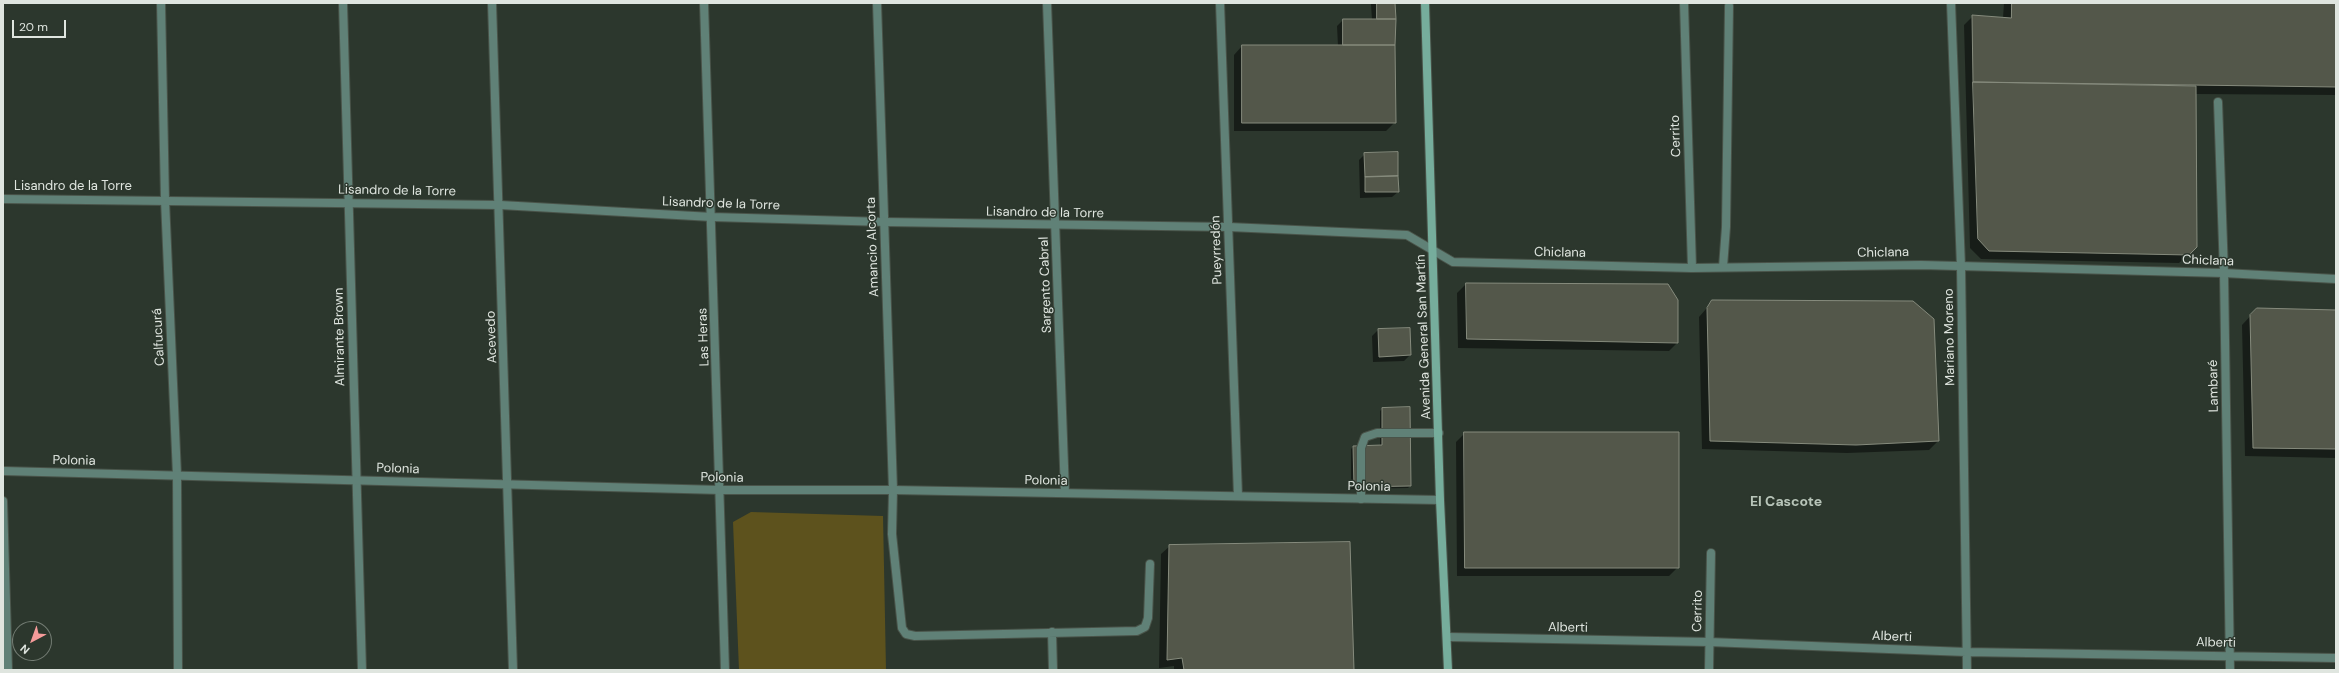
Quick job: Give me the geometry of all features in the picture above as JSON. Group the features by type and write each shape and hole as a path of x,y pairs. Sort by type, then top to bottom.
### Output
{"main road":[{"name":"Avenida General San Martín","path":"1425,3 1434,251 1440,500 1448,638 1448,670"}],"street":[{"name":"Calfucurá","path":"161,3 165,200 177,476 178,670"},
{"name":"Almirante Brown","path":"343,3 362,670"},
{"name":"Acevedo","path":"492,3 500,205 513,670"},
{"name":"Las Heras","path":"704,3 721,490 725,670"},
{"name":"Amancio Alcorta","path":"877,3 893,490 892,534 902,628 906,634 915,636 1052,632"},
{"name":"Sargento Cabral","path":"1048,3 1065,493"},
{"name":"Pueyrredón","path":"1220,3 1238,496"},
{"name":"Cerrito","path":"1684,3 1692,268"},
{"name":"Mariano Moreno","path":"1951,3 1961,267 1967,670"},
{"path":"1723,267 1726,227 1729,6"},
{"name":"Lambaré","path":"2218,102 2224,273 2230,670"},
{"name":"Lisandro de la Torre","path":"3,199 500,205 712,217 885,222 1228,227 1407,235 1434,251"},
{"name":"Chiclana","path":"1434,251 1453,262 1692,268 1921,265 2224,273 2336,279"},
{"path":"1361,499 1361,448 1365,437 1377,433 1439,433"},
{"name":"Polonia","path":"3,472 721,490 893,490 1440,500"},
{"path":"3,500 8,670"},
{"name":"Cerrito","path":"1709,670 1711,553"},
{"path":"1053,670 1052,632 1137,631 1145,627 1148,618 1150,564"},
{"name":"Alberti","path":"1448,638 1709,642 1966,652 2230,655 2336,658"}],"shaded area":[{"path":"751,512 883,516 886,670 739,670 733,522"}],"building":[{"path":"1377,3 1395,3 1396,19 1377,19"},
{"path":"2012,3 2336,3 2336,87 1973,82 1972,15 2011,18"},
{"path":"1343,19 1396,19 1395,45 1343,45"},
{"path":"1242,45 1395,45 1396,123 1242,123"},
{"path":"1973,82 2196,86 2197,247 2189,255 1989,251 1978,239"},
{"path":"1398,152 1398,176 1365,177 1364,153"},
{"path":"1398,176 1399,192 1365,192 1365,177"},
{"path":"1466,283 1668,284 1678,300 1678,343 1467,339"},
{"path":"1712,300 1913,301 1934,319 1939,441 1856,445 1710,441 1707,308"},
{"path":"2257,308 2336,310 2336,449 2253,448 2250,315"},
{"path":"1410,328 1411,355 1379,357 1378,329"},
{"path":"1410,407 1411,486 1354,487 1353,446 1382,445 1382,408"},
{"path":"1464,432 1679,432 1679,568 1465,568"},
{"path":"1350,542 1354,670 1184,670 1182,658 1167,660 1169,545"}],"district":[{"name":"El Cascote","path":"1786,502"}]}
